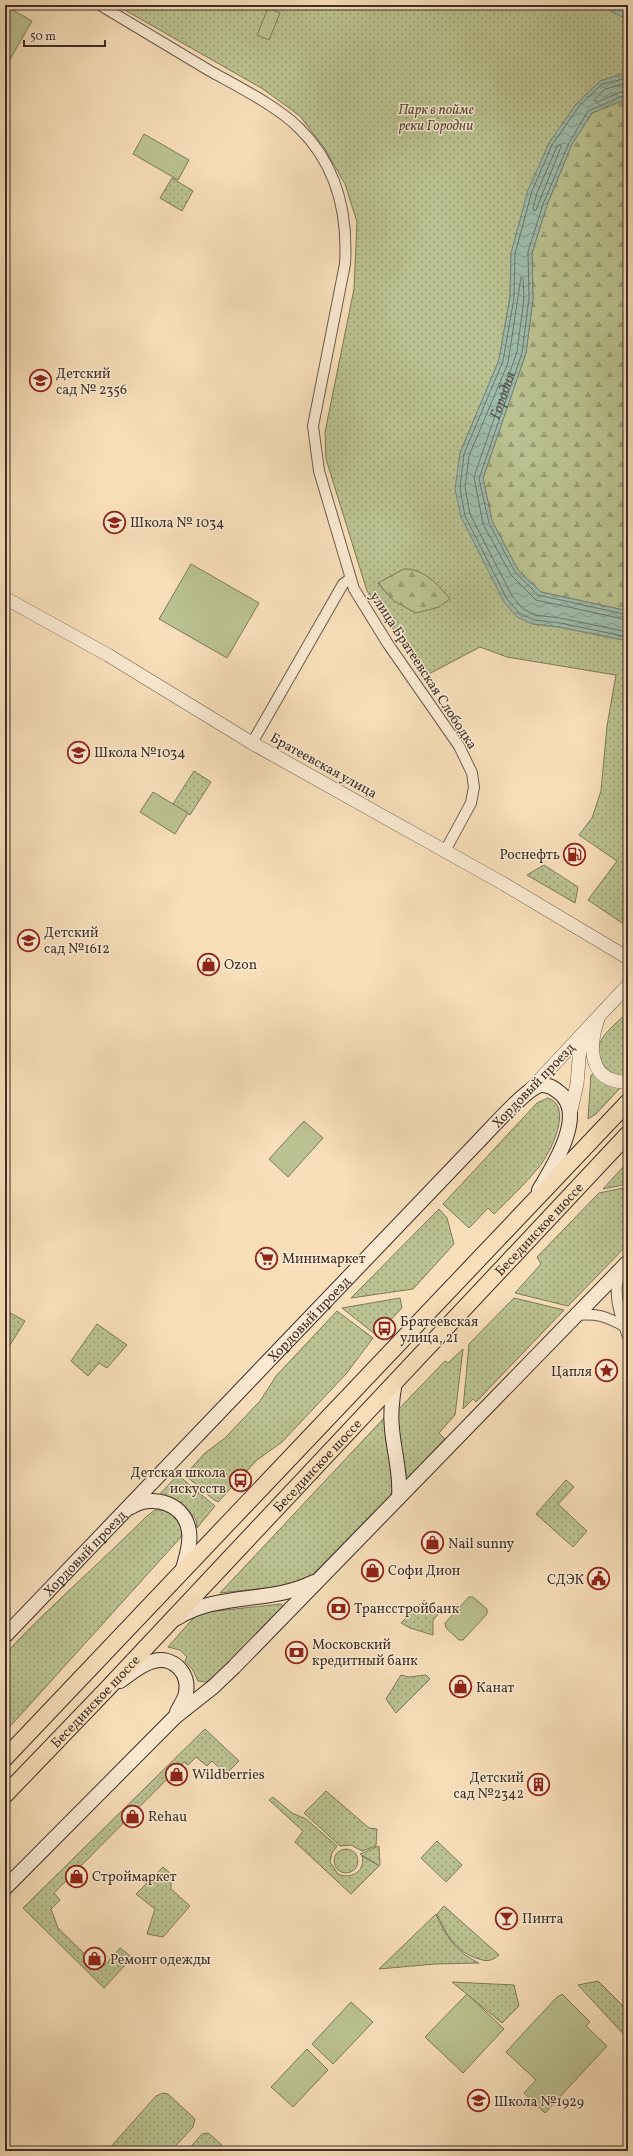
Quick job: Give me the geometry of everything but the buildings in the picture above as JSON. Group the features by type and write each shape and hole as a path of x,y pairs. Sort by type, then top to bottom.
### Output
{"main road":[{"path":"528,1091 541,1085 550,1086 565,1097 571,1110 569,1124 558,1158 533,1201"},
{"name":"Хордовый проезд","path":"5,1636 528,1091"},
{"name":"Бесединское шоссе","path":"5,1758 628,1102"},
{"name":"Бесединское шоссе","path":"5,1795 106,1690 163,1627 628,1134"},
{"path":"5,1888 175,1717 213,1687 626,1264"},
{"path":"395,1382 391,1417 395,1456 400,1480 399,1497"},
{"path":"123,1513 145,1500 158,1500 169,1504 179,1512 186,1520 190,1532 188,1550 183,1569"},
{"path":"163,1627 189,1610 209,1603 270,1596 304,1587 319,1579"},
{"path":"106,1690 146,1664 167,1660 177,1665 184,1673 187,1684 186,1694 175,1717"}],"street":[{"name":"улица Братеевская Слободка","path":"100,5 237,86 299,127 320,155 336,184 342,203 344,217 346,246 345,264 313,426 319,471 350,579 366,610 459,746 472,773 474,787 471,803 445,852"},
{"path":"252,744 343,584 350,579"},
{"name":"Братеевская улица","path":"5,598 108,655 252,744 559,915 628,958"},
{"name":"Хордовый проезд","path":"528,1091 628,985"},
{"path":"600,1015 594,1032 593,1057 596,1066 607,1079 617,1082 628,1082"},
{"path":"571,1110 577,1084 581,1035"},
{"path":"626,1264 618,1277 616,1291 624,1326 628,1336"},
{"path":"575,1315 590,1314 606,1316 624,1326"}],"green space":[{"name":"Парк в пойме реки Городни","path":"116,5 600,5 628,20 628,74 621,74 511,253 510,297 499,360 460,453 533,624 559,627 628,641 628,927 588,900 617,861 579,835 592,818 601,791 607,726 616,675 507,657 480,647 425,676 367,591 326,459 325,432 354,289 357,222 345,184 325,149 300,116 263,89"},
{"path":"268,8 280,13 269,40 257,35"},
{"path":"11,9 32,21 5,68 5,20"},
{"path":"624,100 628,101 628,611 541,592 518,570 492,521 483,478 526,353 533,298 532,253 547,205 572,144 592,113"},
{"path":"144,134 189,160 178,180 133,154"},
{"path":"172,178 193,191 182,211 160,198"},
{"path":"191,564 259,603 227,658 159,619"},
{"path":"404,569 411,569 424,574 436,583 450,599 439,607 416,613 394,601 378,583"},
{"path":"194,771 211,782 190,815 173,804"},
{"path":"153,792 188,813 175,834 140,812"},
{"path":"544,865 578,887 575,903 527,875"},
{"path":"628,1012 628,1078 621,1077 609,1070 600,1059 598,1053 602,1039"},
{"path":"595,1074 604,1083 620,1088 596,1114 588,1119 591,1075"},
{"path":"548,1098 556,1103 559,1111 557,1131 549,1152 539,1167 494,1214 488,1208 469,1228 443,1204 537,1103"},
{"path":"304,1121 323,1138 288,1177 269,1159"},
{"path":"628,1165 628,1184 603,1189 624,1166"},
{"path":"628,1187 628,1244 568,1306 515,1293 541,1264 537,1257 599,1193"},
{"path":"439,1209 447,1218 454,1244 413,1289 351,1298"},
{"path":"400,1298 402,1308 376,1335 342,1308"},
{"path":"514,1298 564,1310 476,1402 473,1399 463,1409 469,1344"},
{"path":"5,1310 25,1321 5,1353"},
{"path":"337,1311 373,1338 346,1374 282,1442 257,1460 218,1502 214,1500 185,1475 205,1453 225,1438 260,1401 276,1376"},
{"path":"97,1324 127,1345 107,1368 99,1363 88,1376 71,1361"},
{"path":"463,1349 455,1415 439,1433 445,1439 409,1478 406,1474 395,1413 445,1361 448,1363"},
{"path":"385,1417 394,1491 390,1496 308,1579 301,1584 220,1593"},
{"path":"178,1475 215,1506 197,1528 196,1520 188,1510 179,1504 157,1497"},
{"path":"566,1480 574,1487 558,1504 587,1531 573,1547 536,1514"},
{"path":"155,1510 166,1510 178,1518 183,1532 181,1537 5,1732 5,1654 57,1602"},
{"path":"469,1597 473,1597 487,1609 487,1614 463,1640 459,1640 446,1628 445,1623"},
{"path":"424,1600 439,1613 433,1620 433,1635 410,1628 401,1623"},
{"path":"281,1604 283,1606 216,1675 206,1682 198,1681 193,1670 185,1661 187,1657 180,1650 168,1647 198,1613"},
{"path":"401,1675 409,1677 426,1675 430,1679 396,1713 386,1699"},
{"path":"205,1729 239,1761 226,1774 212,1761 207,1766 196,1757 188,1765 184,1762 54,1893 60,1900 51,1909 58,1928 93,1962 105,1965 120,1948 129,1955 129,1961 104,1988 23,1908"},
{"path":"326,1791 369,1828 377,1829 376,1846 362,1851 351,1845 340,1846 304,1813"},
{"path":"273,1797 292,1813 306,1819 337,1846 332,1853 330,1862 338,1874 348,1876 360,1870 363,1861 362,1856 378,1865 360,1854 379,1846 380,1865 351,1894 295,1842 303,1831 269,1800"},
{"path":"437,1841 462,1865 446,1882 421,1858"},
{"path":"346,1849 354,1853 358,1861 354,1869 346,1873 338,1869 334,1861 338,1853"},
{"path":"163,1867 171,1874 171,1889 190,1906 163,1937 147,1934 155,1909 136,1894"},
{"path":"444,1906 499,1955 492,1960 479,1959 464,1952 458,1947 448,1936 437,1914"},
{"path":"436,1914 448,1937 458,1949 479,1963 435,1964 379,1969"},
{"path":"598,1981 628,2011 628,2039 578,1985"},
{"path":"452,1982 514,1985 519,2006 502,2023"},
{"path":"467,1994 504,2029 463,2073 425,2037"},
{"path":"562,1994 590,2022 586,2026 607,2046 545,2113 524,2093 536,2080 506,2052 556,1998"},
{"path":"351,2002 373,2022 333,2064 312,2044"},
{"path":"307,2049 328,2070 293,2107 271,2087"},
{"path":"163,2093 168,2094 195,2119 193,2127 171,2151 107,2151 156,2096"},
{"path":"208,2133 221,2144 222,2151 187,2151 202,2134"}],"water":[{"path":"600,5 628,5 628,20 624,18"},
{"name":"Городня","path":"621,74 628,74 628,101 624,100 592,113 572,144 547,205 532,253 533,298 526,353 483,478 492,521 518,570 541,592 628,611 628,641 559,627 533,624 517,617 504,602 461,517 455,489 460,453 499,360 510,297 511,253 528,190 549,143 576,104 600,81"}],"place":[{"name":"Детский сад № 2356","path":"41,381"},
{"name":"Школа № 1034","path":"115,522"},
{"name":"Школа №1034","path":"79,752"},
{"name":"Роснефть","path":"575,854"},
{"name":"Детский сад №1612","path":"28,940"},
{"name":"Ozon","path":"208,964"},
{"name":"Минимаркет","path":"267,1258"},
{"name":"Братеевская улица, 21","path":"385,1329"},
{"name":"Цапля","path":"607,1371"},
{"name":"Детская школа искусств","path":"241,1480"},
{"name":"Nail sunny","path":"432,1543"},
{"name":"Софи Дион","path":"373,1570"},
{"name":"СДЭК","path":"599,1579"},
{"name":"Трансстройбанк","path":"339,1608"},
{"name":"Московский кредитный банк","path":"297,1652"},
{"name":"Канат","path":"460,1687"},
{"name":"Wildberries","path":"176,1774"},
{"name":"Детский сад №2342","path":"539,1785"},
{"name":"Rehau","path":"133,1816"},
{"name":"Строймаркет","path":"76,1876"},
{"name":"Пинта","path":"506,1918"},
{"name":"Ремонт одежды","path":"95,1959"},
{"name":"Школа №1929","path":"479,2101"}]}
